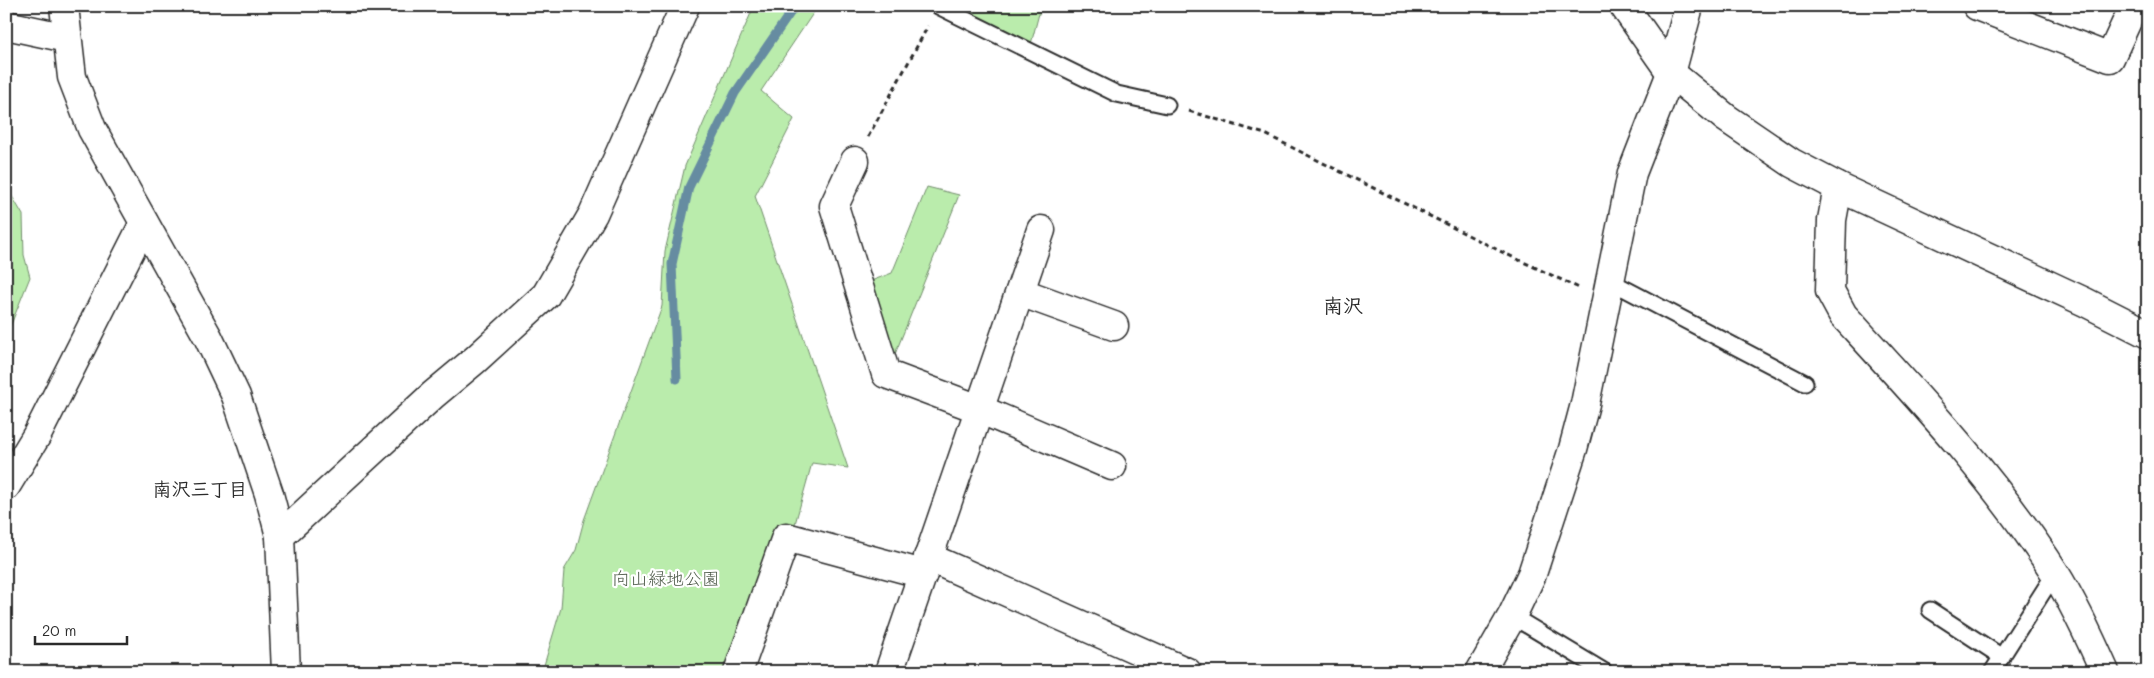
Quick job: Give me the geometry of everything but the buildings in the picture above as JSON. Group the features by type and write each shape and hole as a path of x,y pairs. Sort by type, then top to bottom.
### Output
{"street":[{"path":"64,6 72,77 92,129 208,337 236,396 269,494 280,536 286,672"},
{"path":"280,536 433,395 475,360 546,295 593,214 685,6"},
{"path":"1624,6 1671,73 1758,141 1838,187 2085,302 2148,334"},
{"path":"1480,672 1512,616 1532,574 1573,449 1585,404 1632,173 1671,73 1689,6"},
{"path":"1977,6 2110,58 2134,6"},
{"path":"6,25 67,38"},
{"path":"855,162 834,206 886,374 979,409 1112,466"},
{"path":"1838,187 1832,220 1830,291 1843,315 1977,466 2055,573 2075,607 2105,672"},
{"path":"6,486 37,435 144,223"},
{"path":"889,672 1041,230"},
{"path":"1020,292 1114,326"},
{"path":"738,672 786,537 926,566 1186,672"}],"lane":[{"path":"938,6 1118,94 1167,105"},
{"path":"1608,290 1805,382"},
{"path":"1992,672 2055,573"},
{"path":"1930,610 2002,657"},
{"path":"1512,616 1605,672"}],"path":[{"path":"855,162 938,6"},
{"path":"1167,105 1265,134 1504,253 1608,290"}],"green space":[{"name":"向山緑地公園","path":"754,6 818,6 761,91 794,119 755,196 848,468 812,463 793,531 731,672 542,672 561,608 564,570 576,550 584,520 662,306 665,251 685,166"},
{"path":"947,6 1041,6 1031,44"},
{"path":"6,186 23,215 24,255 30,277 6,337"},
{"path":"927,187 959,195 889,369 863,284 892,273"}],"waterway":[{"path":"677,379 672,264 689,187 735,93 795,6"}],"district":[{"name":"南沢","path":"1343,306"},
{"name":"南沢三丁目","path":"200,489"}]}
